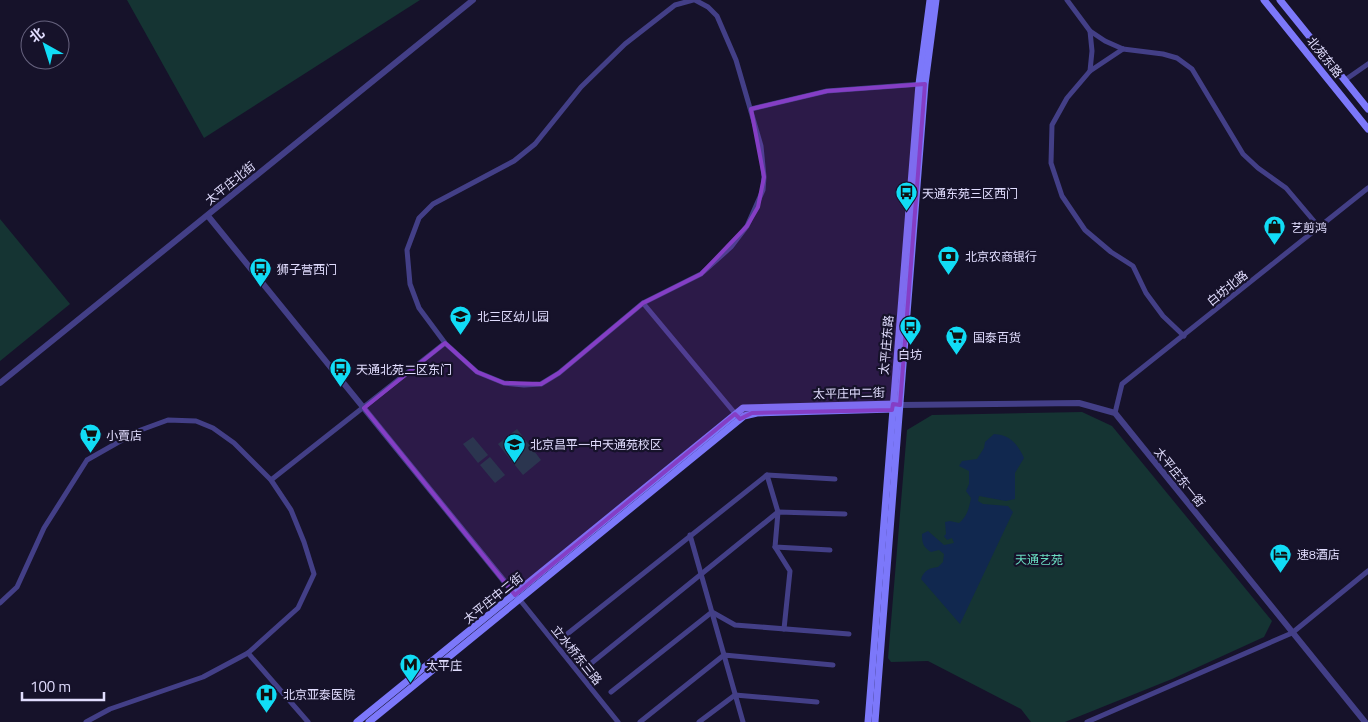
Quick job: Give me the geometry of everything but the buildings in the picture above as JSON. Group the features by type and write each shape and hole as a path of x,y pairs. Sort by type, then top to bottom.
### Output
{"main road":[{"name":"太平庄东路","path":"868,722 930,0"},
{"name":"太平庄东路","path":"922,84 936,0"},
{"name":"北苑东路","path":"1264,0 1368,129"},
{"name":"北苑东路","path":"1280,0 1368,108"},
{"name":"太平庄东路","path":"875,722 895,406"},
{"name":"太平庄中二街","path":"369,722 518,597 751,407 895,406"},
{"name":"太平庄中二街","path":"357,722 518,597"}],"street":[{"name":"太平庄北街","path":"0,383 473,0"},
{"path":"694,0 708,7 717,16 736,60 761,146 764,177 758,207 747,226 731,247 702,274 643,303 559,373 541,384 504,383 477,372 445,343 419,308 410,284 406,250 419,218 433,204 514,161 535,144 581,88 625,44 675,5 694,0"},
{"path":"1066,0 1090,31 1123,49 1163,54 1177,58 1192,69 1243,154 1258,168 1286,188 1319,227"},
{"path":"1090,31 1092,51 1090,71"},
{"path":"1123,49 1090,71 1067,98 1052,126 1051,163 1062,196 1085,230 1111,252 1133,266 1146,293 1184,336"},
{"path":"1345,80 1368,64"},
{"path":"751,109 826,91 922,84"},
{"name":"白坊北路","path":"1115,413 1122,384 1368,188"},
{"path":"208,216 518,597"},
{"path":"643,303 738,416"},
{"path":"271,480 445,343"},
{"path":"895,406 1080,403 1115,413"},
{"name":"太平庄东一街","path":"1115,413 1365,722"},
{"path":"0,603 17,587 44,528 87,460 138,431 168,420 196,421 213,428 234,443 271,480 291,510 314,574 298,608 248,653 203,677 110,709 86,722"},
{"path":"767,475 778,512 775,548 790,571 784,628"},
{"path":"566,635 767,475 835,478"},
{"path":"589,666 778,512 845,514"},
{"path":"690,535 743,722"},
{"path":"775,548 830,550"},
{"path":"1087,722 1292,633 1368,571"},
{"name":"立水桥东三路","path":"518,597 618,722"},
{"path":"712,612 735,624 849,634"},
{"path":"611,692 712,612"},
{"path":"248,653 308,722"},
{"path":"640,722 724,655 833,665"},
{"path":"699,722 735,695 817,702"}],"highlighted area":[{"path":"925,84 900,405 893,404 892,410 752,413 740,419 735,414 515,595 364,408 445,343 477,372 504,383 541,384 559,373 643,303 701,274 747,226 758,207 764,177 751,109 827,91"}],"green space":[{"path":"127,0 420,0 204,138"},
{"path":"0,219 70,304 0,361"},
{"name":"天通艺苑","path":"1082,412 1112,426 1272,621 1264,637 1172,679 1065,722 1031,722 1021,709 928,661 891,662 888,658 907,430 932,415"},
{"path":"517,429 541,460 523,475 498,444"},
{"path":"473,437 488,455 478,463 463,444"},
{"path":"490,457 505,475 495,483 480,465"}],"water":[{"path":"994,434 1005,436 1013,441 1024,458 1015,473 1015,499 1006,501 979,496 978,501 983,504 1008,506 1013,512 960,624 921,579 926,572 938,567 943,562 944,554 939,550 931,552 926,548 922,534 928,531 944,545 954,543 952,538 947,540 944,536 946,534 945,522 959,523 962,521 971,498 966,491 969,484 969,471 959,466 962,461 977,459 984,448 985,442"}],"place":[{"name":"天通东苑三区西门","path":"906,212"},
{"name":"艺剪鸿","path":"1275,246"},
{"name":"北京农商银行","path":"949,275"},
{"name":"狮子营西门","path":"261,288"},
{"name":"北三区幼儿园","path":"461,335"},
{"name":"白坊","path":"910,346"},
{"name":"国泰百货","path":"957,356"},
{"name":"天通北苑二区东门","path":"340,388"},
{"name":"小賣店","path":"90,454"},
{"name":"北京昌平一中天通苑校区","path":"514,463"},
{"name":"速8酒店","path":"1281,573"},
{"name":"太平庄","path":"410,684"},
{"name":"北京亚泰医院","path":"267,713"}]}
